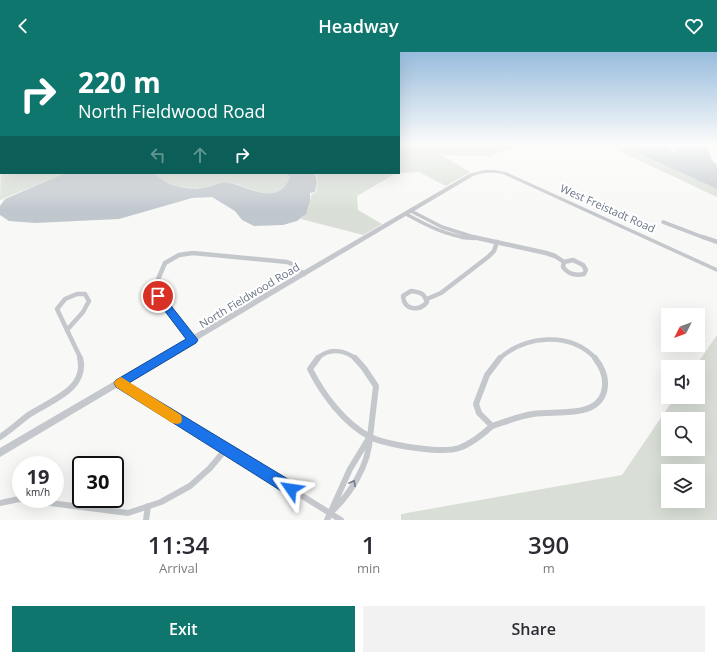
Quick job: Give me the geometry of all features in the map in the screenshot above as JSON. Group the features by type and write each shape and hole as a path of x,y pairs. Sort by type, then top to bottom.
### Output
{"street":[{"name":"North Fieldwood Road","path":"0,453 471,175 488,170"},
{"name":"West Freistadt Road","path":"488,170 504,173 519,179 717,270"},
{"path":"409,212 424,222 468,238 477,238 546,252 564,262"},
{"path":"663,222 717,242"},
{"path":"427,299 423,293 415,291 405,294 402,299 408,307 416,309 423,307 427,302 427,299 441,293 488,257 494,251 497,242"},
{"path":"193,340 158,296 156,284 160,272 166,264 179,255 193,253 287,262 292,264 304,274"},
{"path":"569,260 577,261 583,265 586,270 585,273 577,276 570,273 563,266 564,262 569,260"},
{"path":"0,437 32,413 58,398 75,384 82,372 82,361 67,330 57,309 59,303 70,295 85,294 89,301 67,330"},
{"path":"328,517 337,508 349,490 367,457 370,438 376,386 354,358 349,354 340,351 325,353 319,357 310,370 313,378 320,389 356,429 370,438 437,450 461,448 475,440 492,426 533,414 592,409 603,399 606,389 605,376 600,364 584,349 560,340 544,339 518,346 505,353 495,363 479,391 476,404 480,414 492,426"},
{"path":"120,383 226,449 328,517 341,520"},
{"path":"0,503 19,499 128,513 161,502 190,486 210,468 226,449"},
{"path":"146,520 148,506"}],"shaded area":[{"path":"400,167 461,167 470,172 446,186 419,172 400,173"},
{"path":"653,167 668,167 717,189 717,197"},
{"path":"668,167 717,167 717,189"},
{"path":"1,174 63,174 0,200"},
{"path":"63,174 156,174 166,182 179,187 200,188 225,182 261,193 278,192 284,187 290,177 287,174 315,174 317,182 315,192 310,193 310,202 306,214 297,221 283,225 254,226 242,220 235,211 212,197 192,198 119,219 35,223 9,221 0,215 0,206 5,199"},
{"path":"156,174 287,174 290,177 284,187 277,192 269,194 232,183 223,182 199,188 185,188 166,182"},
{"path":"316,174 394,174 357,196 358,210 382,224 363,235 301,219 308,208 311,195 316,192 318,181"},
{"path":"717,335 717,520 401,520 401,514 622,475 661,418 661,456 705,456 705,412 665,412 670,404 705,404 705,360 700,360"}],"slow traffic":[{"path":"121,383 177,419"}],"route":[{"path":"158,296 193,340 120,383 291,489"}]}
